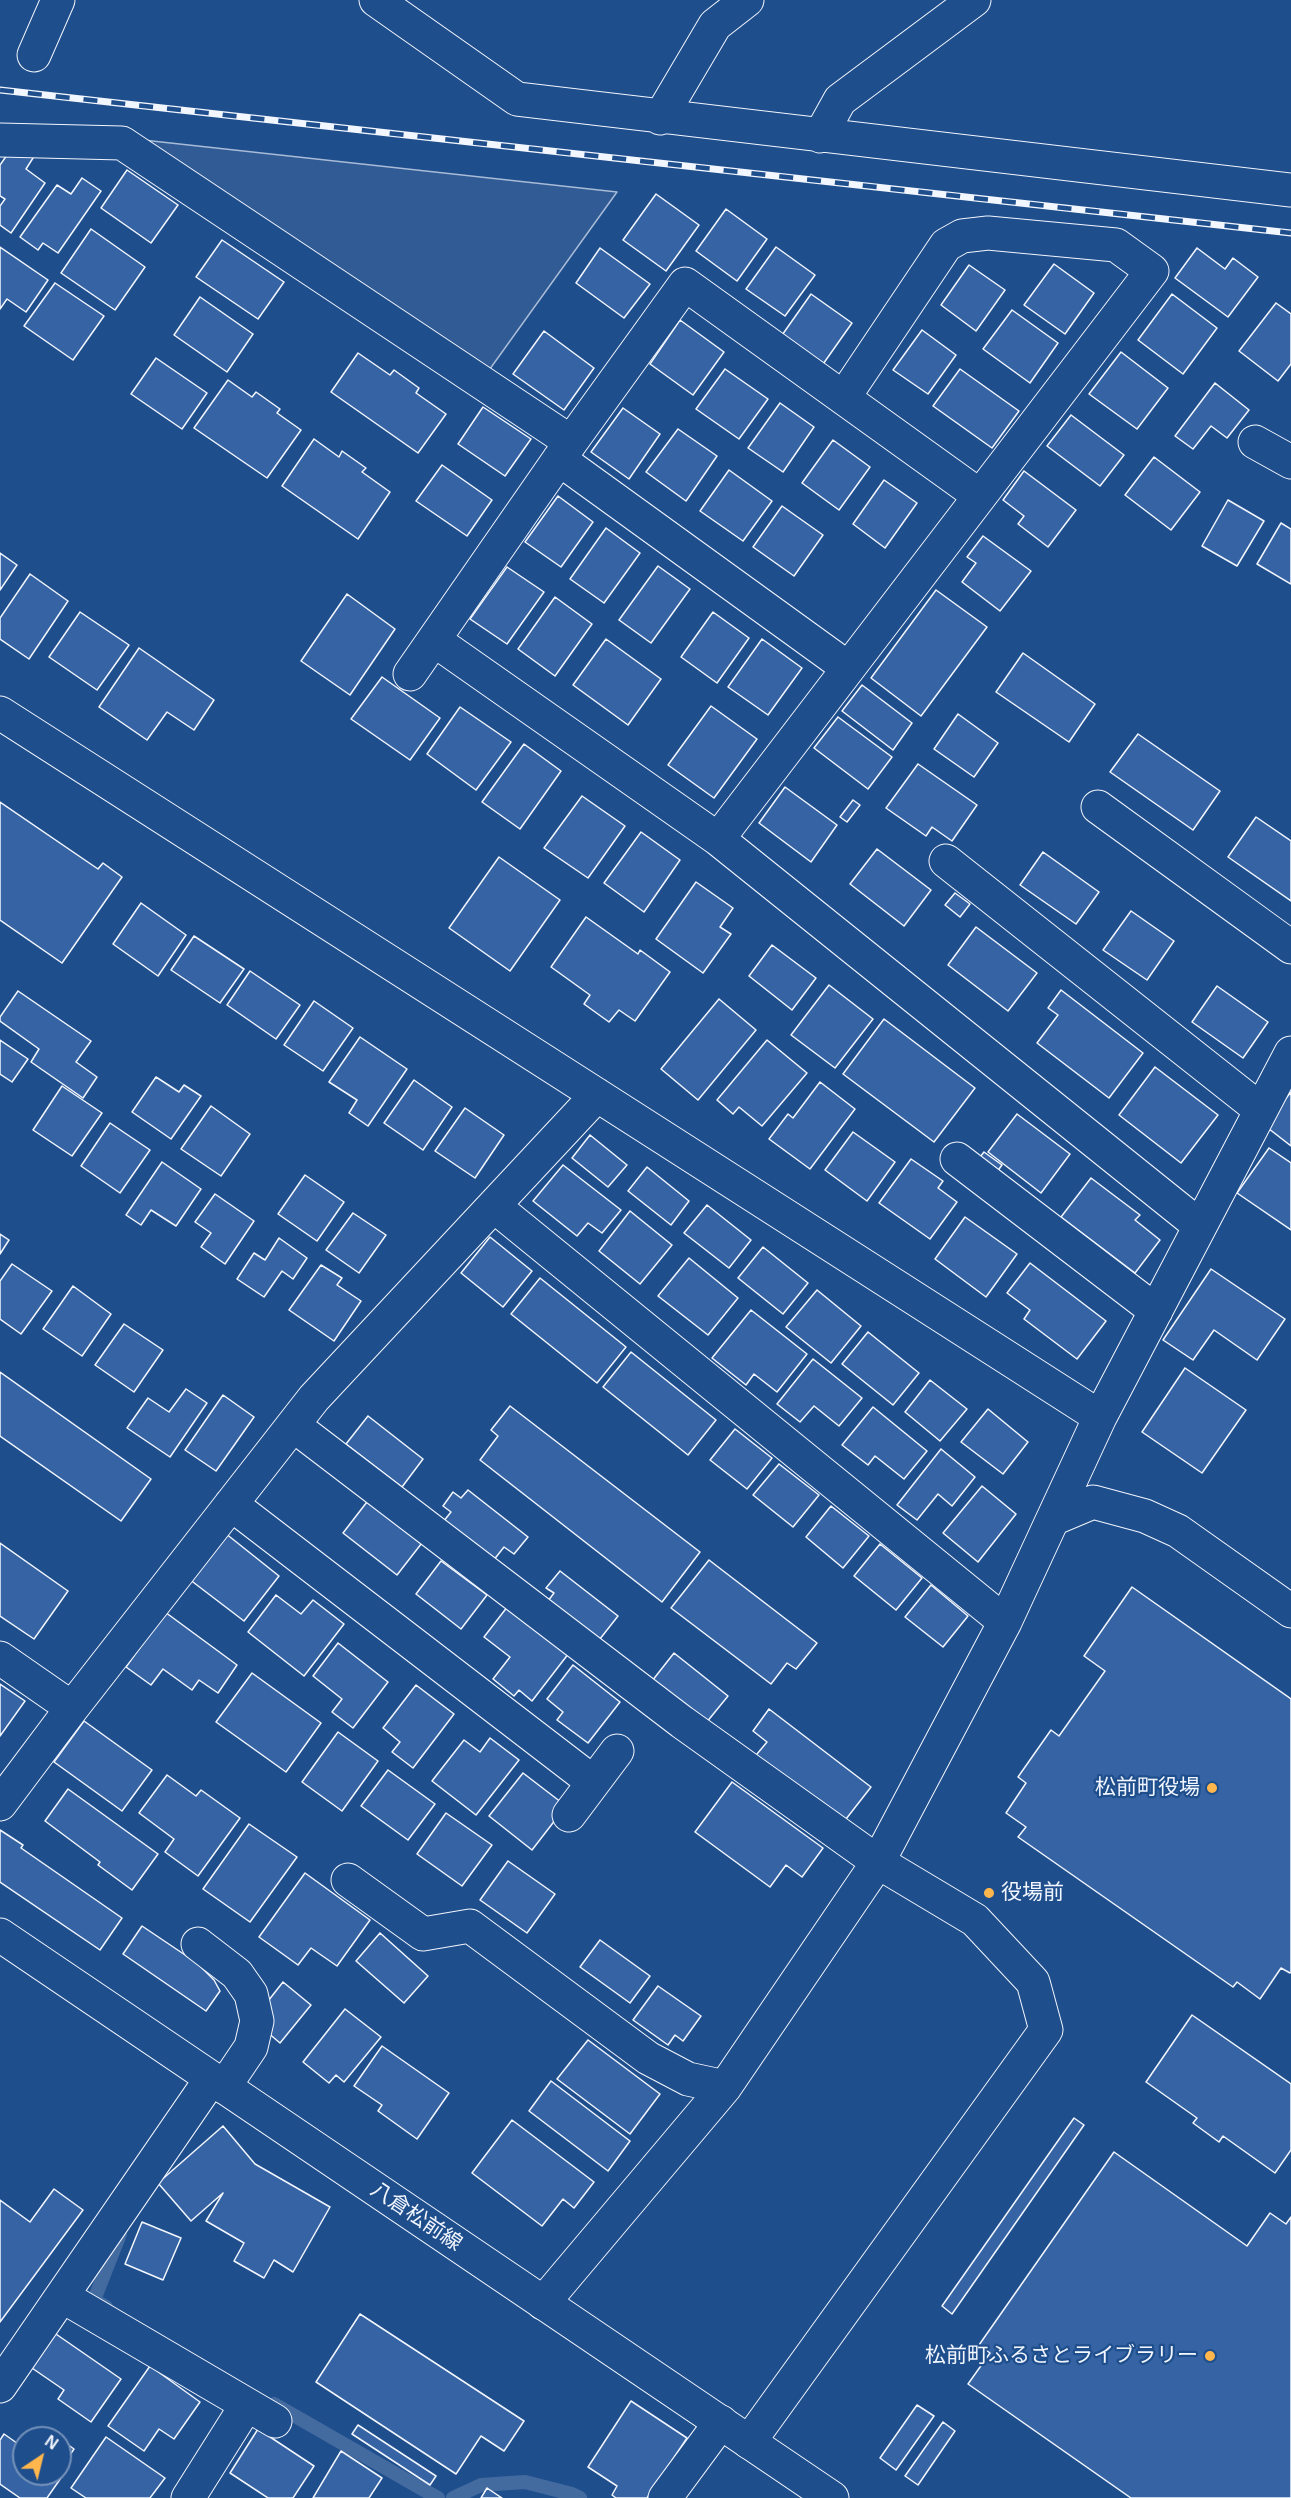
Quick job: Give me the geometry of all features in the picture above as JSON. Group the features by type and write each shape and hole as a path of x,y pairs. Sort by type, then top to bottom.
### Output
{"street":[{"path":"34,55 58,0"},
{"path":"376,0 517,99 1291,190"},
{"path":"660,117 715,25 747,0"},
{"path":"820,136 840,100 974,0"},
{"path":"0,140 122,143 565,451 848,668"},
{"path":"718,839 1152,271 1116,245 988,233 962,236 946,245 844,397"},
{"path":"410,674 565,451 685,284 980,496"},
{"path":"1255,442 1291,462"},
{"path":"434,640 718,839 1200,1226"},
{"path":"0,712 1100,1417"},
{"path":"1098,807 1291,947"},
{"path":"946,861 1261,1110"},
{"path":"543,2303 725,2087 878,1862 1005,1622 1100,1417 1291,1053"},
{"path":"0,1804 314,1398 597,1095"},
{"path":"957,1159 1156,1311"},
{"path":"494,1206 1005,1622"},
{"path":"293,1425 681,1722 878,1862 975,1920 1033,1982 1046,2030 749,2442"},
{"path":"1055,1518 1093,1502 1145,1516 1178,1531 1291,1611"},
{"path":"231,1504 594,1782"},
{"path":"0,1658 72,1708"},
{"path":"569,1815 617,1751"},
{"path":"348,1880 423,1934 470,1926 648,2058 688,2079 725,2087"},
{"name":"八倉松前線","path":"0,1935 832,2498"},
{"path":"0,2386 62,2296 217,2083 250,2047 257,2021 251,1994 237,1974 198,1944"},
{"path":"62,2296 275,2421"},
{"path":"188,2498 246,2406"},
{"path":"665,2498 721,2422"}],"shaded area":[{"path":"134,139 617,192 487,373"}],"building":[{"path":"14,145 33,158 26,169 45,183 11,233 0,225 0,206 5,199 0,196 0,165"},
{"path":"127,170 178,205 151,243 101,208"},
{"path":"82,178 101,191 58,253 43,243 38,250 20,237 57,185 71,194"},
{"path":"656,194 699,225 666,271 623,240"},
{"path":"726,209 767,239 737,281 696,251"},
{"path":"91,229 145,267 115,310 61,273"},
{"path":"222,240 284,282 258,319 196,277"},
{"path":"0,247 48,280 26,312 7,299 0,309"},
{"path":"776,247 815,275 785,316 746,289"},
{"path":"600,248 650,284 624,318 576,283"},
{"path":"1197,248 1225,269 1233,258 1258,277 1228,317 1175,278"},
{"path":"1054,264 1094,293 1065,334 1024,305"},
{"path":"969,265 1005,290 976,331 941,305"},
{"path":"55,283 104,316 73,360 24,326"},
{"path":"811,294 852,323 821,367 780,338"},
{"path":"1172,294 1217,328 1183,374 1138,340"},
{"path":"200,297 253,334 227,372 174,335"},
{"path":"1276,303 1291,314 1291,364 1278,381 1239,351"},
{"path":"1012,310 1058,343 1030,383 983,349"},
{"path":"680,320 724,352 693,395 650,364"},
{"path":"922,330 956,355 928,394 893,370"},
{"path":"544,331 594,368 564,410 513,374"},
{"path":"1121,352 1168,388 1137,429 1089,394"},
{"path":"358,353 390,375 394,370 419,388 416,393 446,414 418,453 331,392"},
{"path":"156,358 207,393 182,429 131,394"},
{"path":"725,369 768,399 739,439 696,409"},
{"path":"960,369 1019,411 992,448 933,406"},
{"path":"228,380 252,397 256,392 280,409 277,413 301,430 267,478 194,428"},
{"path":"1215,383 1249,410 1227,438 1211,426 1193,449 1175,436"},
{"path":"780,403 814,427 783,472 748,448"},
{"path":"483,407 531,439 505,476 458,444"},
{"path":"623,408 660,434 629,479 591,452"},
{"path":"1071,415 1124,455 1100,486 1047,446"},
{"path":"678,429 717,456 686,501 646,472"},
{"path":"314,439 339,457 342,451 366,468 362,472 390,492 358,539 282,486"},
{"path":"833,440 870,467 839,510 802,483"},
{"path":"1154,457 1200,492 1171,530 1125,495"},
{"path":"442,465 492,500 467,536 416,501"},
{"path":"729,470 772,501 743,541 700,511"},
{"path":"1024,471 1076,510 1048,547 1018,524 1024,516 1003,500"},
{"path":"884,480 917,503 885,548 853,524"},
{"path":"558,496 593,522 561,567 525,542"},
{"path":"1228,500 1264,521 1237,566 1202,546"},
{"path":"782,506 823,535 794,576 753,547"},
{"path":"1281,523 1291,529 1291,584 1257,564"},
{"path":"606,528 640,553 604,603 570,579"},
{"path":"983,536 1031,571 1000,611 962,582 976,563 967,557"},
{"path":"0,553 17,565 0,590"},
{"path":"658,566 690,589 651,643 619,620"},
{"path":"507,567 544,592 507,644 470,619"},
{"path":"30,574 68,601 29,659 0,639 0,618"},
{"path":"936,590 987,627 921,716 871,678"},
{"path":"347,594 395,629 350,695 301,661"},
{"path":"555,597 592,624 555,676 518,649"},
{"path":"80,612 129,645 97,690 49,657"},
{"path":"713,612 749,638 717,683 681,657"},
{"path":"606,639 661,679 628,725 573,685"},
{"path":"762,639 802,668 768,715 728,687"},
{"path":"139,648 214,700 194,730 167,712 147,740 99,707"},
{"path":"1023,653 1095,704 1069,742 996,692"},
{"path":"382,677 440,718 410,760 351,719"},
{"path":"862,685 912,723 893,750 842,711"},
{"path":"711,706 757,739 714,798 668,765"},
{"path":"460,707 511,742 476,790 427,754"},
{"path":"958,714 998,743 974,777 934,749"},
{"path":"838,717 892,757 868,789 814,748"},
{"path":"1138,734 1220,791 1193,830 1110,772"},
{"path":"524,744 561,771 520,829 482,802"},
{"path":"918,764 977,805 952,841 932,827 926,836 886,808"},
{"path":"785,787 837,825 811,862 759,823"},
{"path":"582,796 625,826 588,878 544,848"},
{"path":"853,800 860,805 847,822 840,817"},
{"path":"0,802 98,869 103,863 122,877 62,963 0,920"},
{"path":"1256,817 1291,841 1291,901 1228,857"},
{"path":"641,832 680,860 644,912 604,883"},
{"path":"877,849 931,890 904,926 850,884"},
{"path":"1043,852 1099,892 1076,924 1020,885"},
{"path":"499,857 560,900 510,971 449,928"},
{"path":"696,882 733,908 720,927 731,934 703,973 656,939"},
{"path":"955,893 970,904 960,917 945,905"},
{"path":"141,903 186,935 158,976 113,944"},
{"path":"1131,911 1174,941 1147,980 1103,950"},
{"path":"586,917 638,954 640,950 670,972 635,1021 619,1010 609,1022 584,1004 590,995 551,967"},
{"path":"976,927 1037,973 1008,1011 948,965"},
{"path":"194,936 244,969 220,1003 171,970"},
{"path":"772,945 816,978 792,1010 749,976"},
{"path":"250,971 300,1005 276,1039 227,1005"},
{"path":"829,985 873,1019 835,1068 791,1035"},
{"path":"1217,986 1268,1022 1243,1058 1192,1022"},
{"path":"1061,990 1143,1053 1109,1098 1037,1043 1058,1015 1048,1008"},
{"path":"18,991 91,1041 76,1062 97,1077 83,1098 31,1062 39,1049 0,1021 0,1017"},
{"path":"719,999 756,1030 698,1100 661,1069"},
{"path":"314,1001 353,1028 323,1071 284,1045"},
{"path":"884,1019 975,1088 934,1142 843,1074"},
{"path":"360,1037 407,1069 368,1126 349,1113 357,1100 329,1082"},
{"path":"0,1040 28,1059 12,1082 0,1074"},
{"path":"767,1040 807,1073 762,1126 739,1107 733,1114 717,1100"},
{"path":"1155,1067 1218,1115 1181,1163 1119,1115"},
{"path":"156,1077 179,1092 184,1085 201,1096 171,1139 132,1112"},
{"path":"414,1080 452,1107 423,1150 384,1123"},
{"path":"820,1082 855,1109 810,1169 769,1139 788,1114 793,1118"},
{"path":"62,1086 102,1113 72,1156 33,1130"},
{"path":"1291,1092 1291,1146 1264,1125"},
{"path":"211,1106 250,1134 221,1176 181,1149"},
{"path":"465,1108 504,1135 475,1178 435,1151"},
{"path":"1017,1114 1070,1154 1041,1193 988,1152"},
{"path":"110,1123 150,1150 120,1193 81,1166"},
{"path":"853,1132 895,1162 867,1201 825,1170"},
{"path":"590,1135 627,1165 608,1187 572,1158"},
{"path":"1269,1148 1291,1163 1291,1230 1237,1193"},
{"path":"984,1152 1002,1165 991,1180 973,1166"},
{"path":"911,1159 943,1181 938,1188 957,1202 930,1239 879,1203"},
{"path":"162,1162 201,1189 176,1226 151,1210 141,1225 126,1215"},
{"path":"563,1165 621,1210 602,1233 588,1223 577,1236 533,1201"},
{"path":"647,1167 689,1201 671,1225 628,1191"},
{"path":"305,1175 344,1202 317,1241 278,1214"},
{"path":"1091,1178 1140,1215 1135,1220 1160,1240 1135,1273 1061,1217"},
{"path":"215,1194 254,1221 225,1264 201,1247 211,1233 195,1222"},
{"path":"707,1205 751,1240 729,1268 684,1233"},
{"path":"630,1211 672,1245 640,1284 599,1251"},
{"path":"353,1213 386,1235 359,1273 326,1250"},
{"path":"965,1217 1017,1254 986,1297 935,1259"},
{"path":"0,1234 9,1240 0,1254"},
{"path":"490,1237 532,1271 503,1307 461,1273"},
{"path":"279,1238 307,1258 293,1279 282,1271 264,1297 237,1279 254,1253 265,1260"},
{"path":"763,1247 808,1283 783,1314 738,1278"},
{"path":"689,1258 738,1298 708,1335 658,1296"},
{"path":"1030,1263 1106,1321 1077,1359 1024,1319 1030,1310 1007,1293"},
{"path":"12,1264 52,1291 21,1334 0,1319 0,1281"},
{"path":"321,1265 342,1278 337,1285 361,1301 334,1341 289,1310"},
{"path":"1211,1269 1285,1319 1257,1360 1214,1330 1193,1360 1163,1340"},
{"path":"540,1278 626,1347 597,1383 511,1314"},
{"path":"73,1286 111,1314 82,1356 43,1329"},
{"path":"817,1290 861,1326 831,1363 786,1327"},
{"path":"751,1310 807,1354 777,1392 754,1374 746,1385 712,1358"},
{"path":"124,1324 163,1350 134,1392 95,1365"},
{"path":"868,1332 919,1373 893,1405 842,1364"},
{"path":"631,1352 716,1420 688,1455 603,1387"},
{"path":"813,1359 862,1398 839,1426 814,1406 800,1422 777,1404"},
{"path":"1185,1368 1246,1410 1202,1473 1142,1432"},
{"path":"0,1372 151,1479 121,1521 0,1436"},
{"path":"930,1380 967,1409 940,1441 905,1412"},
{"path":"186,1389 207,1403 170,1457 127,1428 148,1398 169,1412"},
{"path":"223,1395 254,1417 216,1471 185,1450"},
{"path":"510,1406 700,1552 662,1602 480,1460 498,1436 491,1430"},
{"path":"873,1407 927,1451 904,1479 875,1456 868,1465 842,1445"},
{"path":"988,1409 1028,1442 1003,1474 961,1442"},
{"path":"368,1416 423,1459 402,1487 346,1444"},
{"path":"735,1429 772,1458 747,1489 710,1460"},
{"path":"941,1449 975,1477 952,1506 938,1494 917,1520 897,1505"},
{"path":"779,1464 819,1495 793,1527 753,1495"},
{"path":"982,1486 1016,1514 978,1562 943,1533"},
{"path":"468,1490 528,1537 514,1554 504,1547 493,1561 443,1522 451,1512 443,1506 453,1492 461,1498"},
{"path":"370,1498 425,1539 397,1575 343,1533"},
{"path":"831,1506 869,1536 843,1568 806,1537"},
{"path":"225,1533 279,1576 244,1621 189,1579"},
{"path":"0,1543 68,1591 34,1639 0,1616"},
{"path":"880,1544 922,1578 896,1610 854,1576"},
{"path":"709,1560 817,1643 796,1669 787,1663 771,1684 671,1608"},
{"path":"441,1561 487,1595 461,1629 416,1594"},
{"path":"560,1571 618,1616 596,1644 545,1605 554,1593 546,1588"},
{"path":"931,1585 968,1616 943,1647 905,1617"},
{"path":"1132,1587 1291,1699 1291,1972 1281,1968 1260,1999 1237,1982 1233,1987 1018,1837 1026,1827 1006,1813 1026,1783 1018,1777 1051,1730 1059,1736 1105,1671 1084,1656"},
{"path":"276,1595 301,1614 313,1600 344,1624 304,1676 248,1632"},
{"path":"508,1606 569,1653 532,1701 519,1690 514,1696 493,1679 510,1657 484,1637"},
{"path":"165,1612 237,1665 218,1693 199,1680 192,1690 163,1669 151,1685 126,1667"},
{"path":"338,1643 388,1682 353,1728 332,1712 342,1699 313,1676"},
{"path":"674,1653 728,1696 706,1723 652,1681"},
{"path":"573,1665 620,1702 588,1743 557,1720 563,1712 547,1699"},
{"path":"252,1673 321,1723 286,1772 216,1722"},
{"path":"0,1684 25,1701 0,1736"},
{"path":"416,1685 454,1714 413,1768 392,1752 400,1742 383,1728"},
{"path":"769,1709 871,1787 839,1828 752,1760 767,1742 753,1731"},
{"path":"84,1721 152,1770 122,1811 54,1762"},
{"path":"338,1732 378,1761 342,1811 302,1782"},
{"path":"490,1738 519,1760 476,1815 432,1781 464,1740 480,1752"},
{"path":"388,1770 435,1804 408,1840 361,1806"},
{"path":"523,1773 566,1806 532,1850 489,1816"},
{"path":"167,1775 196,1796 201,1790 240,1818 198,1876 165,1852 174,1839 139,1813"},
{"path":"732,1782 823,1848 802,1877 786,1865 770,1887 695,1832"},
{"path":"68,1789 158,1854 132,1890 98,1865 100,1862 45,1821"},
{"path":"446,1813 492,1845 462,1886 417,1854"},
{"path":"249,1824 297,1857 250,1922 203,1889"},
{"path":"0,1830 23,1845 21,1848 122,1918 100,1950 0,1882"},
{"path":"508,1861 555,1894 527,1933 480,1900"},
{"path":"305,1873 370,1920 337,1966 311,1948 298,1965 259,1937"},
{"path":"142,1926 197,1963 214,1980 220,1991 206,2011 123,1954"},
{"path":"380,1933 428,1976 404,2003 356,1961"},
{"path":"600,1940 650,1976 630,2003 580,1967"},
{"path":"283,1982 311,2005 280,2043 260,2026 261,2010"},
{"path":"658,1986 701,2016 683,2041 675,2035 668,2045 633,2020"},
{"path":"345,2009 381,2037 344,2082 336,2075 329,2083 303,2062"},
{"path":"1192,2015 1291,2084 1291,2150 1275,2173 1223,2136 1219,2142 1193,2123 1197,2118 1146,2082"},
{"path":"588,2040 660,2094 630,2134 557,2079"},
{"path":"382,2046 449,2093 417,2139 378,2111 382,2105 354,2086"},
{"path":"551,2081 630,2141 608,2171 529,2111"},
{"path":"1074,2118 1084,2125 952,2314 942,2306"},
{"path":"512,2120 594,2182 574,2208 563,2199 542,2226 472,2173"},
{"path":"223,2126 255,2164 330,2207 293,2272 274,2260 264,2278 234,2261 244,2243 206,2221 223,2193 191,2221 158,2183"},
{"path":"1114,2152 1247,2246 1270,2213 1286,2224 1291,2217 1291,2498 1131,2498 968,2384 990,2353 979,2345"},
{"path":"54,2189 83,2210 0,2322 0,2200 30,2222"},
{"path":"142,2222 181,2238 163,2280 125,2264"},
{"path":"360,2314 524,2421 504,2451 481,2436 456,2474 316,2382"},
{"path":"53,2332 121,2379 91,2422 58,2399 64,2390 29,2366"},
{"path":"150,2366 200,2402 174,2439 159,2429 144,2451 108,2426"},
{"path":"631,2401 687,2438 647,2498 616,2498 612,2495 617,2486 588,2467"},
{"path":"917,2405 934,2416 896,2470 880,2458"},
{"path":"943,2422 955,2431 918,2485 905,2476"},
{"path":"358,2425 436,2476 430,2485 352,2434"},
{"path":"258,2429 314,2466 293,2498 268,2498 230,2473"},
{"path":"4,2434 12,2440 12,2486 55,2486 47,2498 20,2498 0,2484 0,2440"},
{"path":"106,2437 165,2478 150,2498 86,2498 71,2488"},
{"path":"341,2451 382,2478 369,2498 313,2498"},
{"path":"487,2488 502,2498 481,2498"}],"waterway":[{"path":"106,2307 94,2300 120,2234"},
{"path":"274,2404 438,2498"},
{"path":"453,2498 481,2485 525,2482 580,2498"}],"railway":[{"path":"0,90 1291,233"}],"place":[{"name":"松前町役場","path":"1212,1788"},
{"name":"役場前","path":"989,1893"},
{"name":"松前町ふるさとライブラリー","path":"1210,2356"}]}
